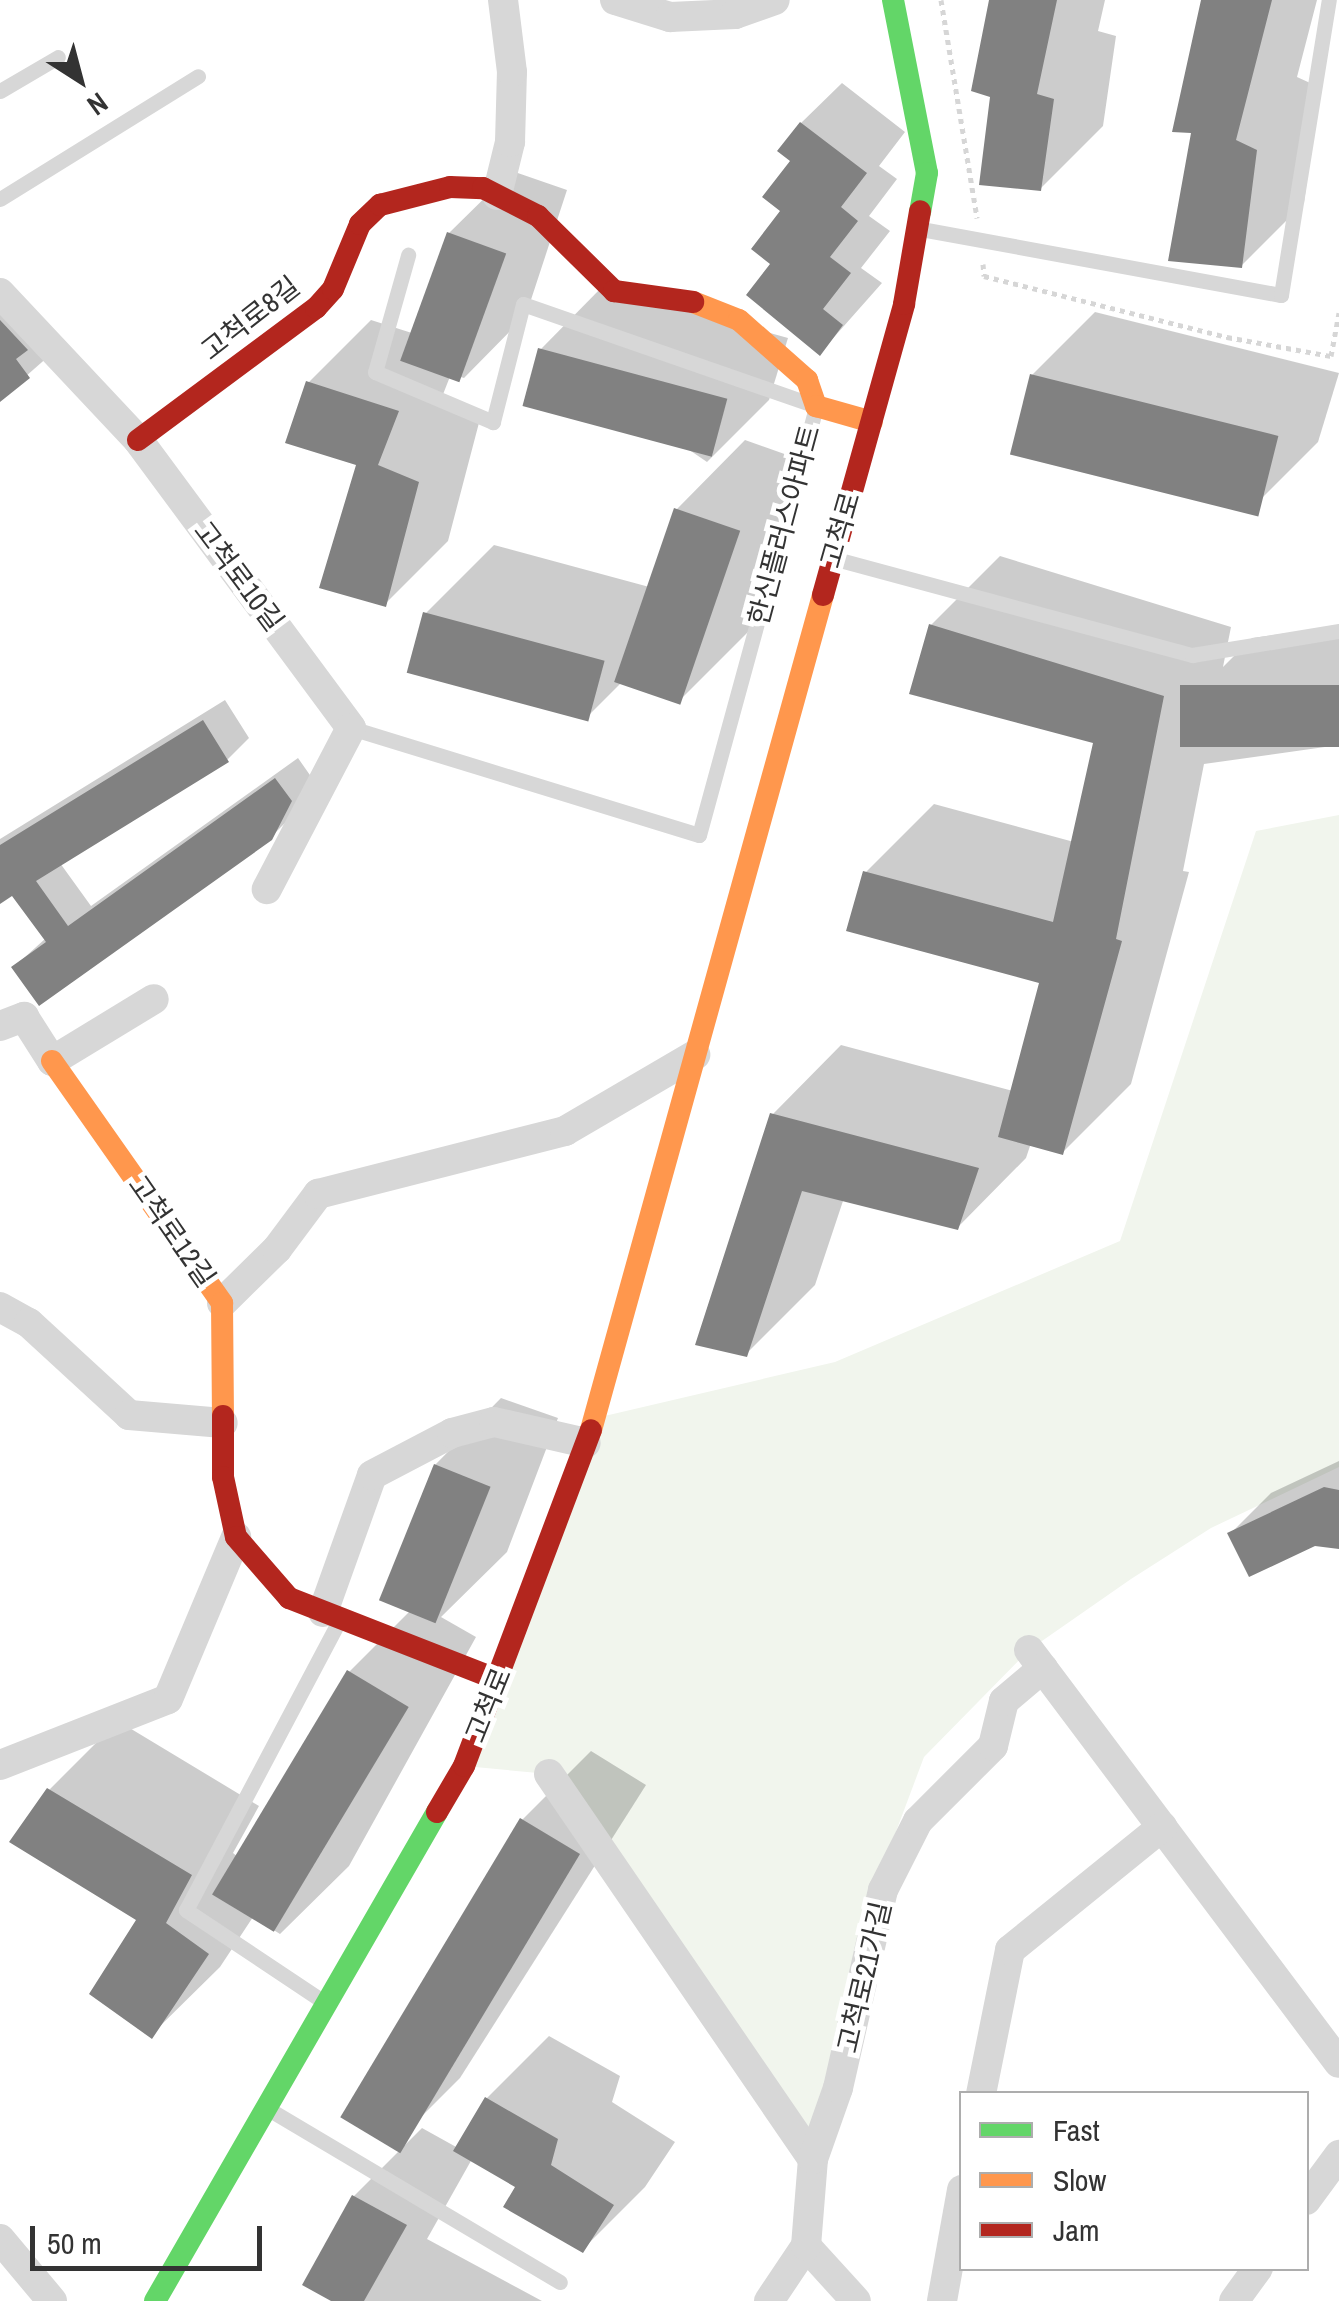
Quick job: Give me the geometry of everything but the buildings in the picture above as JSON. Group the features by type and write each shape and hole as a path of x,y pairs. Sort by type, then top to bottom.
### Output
{"main road":[{"name":"고척로","path":"155,2301 464,1766 586,1443 872,422 918,228 927,173 893,0"},
{"name":"고척로8길","path":"138,440 316,308 333,289 360,224 380,204 450,187 497,195 538,216 614,291 711,304 739,320 808,380 816,406"},
{"path":"816,406 872,422"},
{"name":"고척로12길","path":"52,1061 222,1303 224,1477 236,1537 289,1598 498,1680"}],"street":[{"path":"497,195 510,142 512,72 503,0"},
{"path":"615,0 670,17 734,14 775,0"},
{"name":"고척로10길","path":"0,293 138,440 351,728"},
{"path":"267,889 351,728"},
{"path":"52,1061 154,999"},
{"name":"고척로12길","path":"0,1026 24,1017 52,1061"},
{"path":"222,1303 278,1249 318,1194 565,1131 696,1054"},
{"path":"0,1307 29,1323 129,1415 223,1423"},
{"path":"332,1615 372,1475 452,1433 494,1422 586,1443"},
{"path":"0,1764 168,1699 236,1537"},
{"name":"고척로21가길","path":"769,2301 806,2246 813,2159 838,2088 883,1890 918,1820 993,1746 1004,1701 1036,1659 1339,2063"},
{"path":"549,1774 813,2159"},
{"path":"982,2091 1010,1950 1162,1827"},
{"path":"1309,2196 1338,2159"},
{"path":"942,2301 959,2206"},
{"path":"0,2240 52,2301"},
{"path":"806,2246 856,2301"},
{"path":"1234,2301 1256,2271"}],"lane":[{"path":"918,228 1281,295 1329,0"},
{"path":"0,91 58,57"},
{"path":"0,199 198,76"},
{"name":"한신플러스아파트","path":"351,728 699,835 816,406 523,304 493,422 375,372 408,255"},
{"path":"832,558 1192,654 1339,631"},
{"path":"327,2004 186,1910 332,1615"},
{"path":"267,2108 560,2282"}],"shaded area":[{"path":"1339,815 1339,1467 1211,1528 1029,1650 924,1757 859,1930 813,2159 549,1774 464,1766 596,1418 835,1362 1120,1241 1256,831"}],"traffic: fast":[{"path":"893,0 927,173 920,211"},
{"path":"155,2301 437,1812"}],"traffic: slow":[{"path":"693,302 739,320 807,380 816,406 872,422"},
{"path":"591,1430 823,595"},
{"path":"52,1061 222,1303 223,1416"}],"traffic: jam":[{"path":"138,440 316,308 333,289 360,224 380,205 450,187 483,188 538,216 614,291 693,302"},
{"path":"823,595 904,304 920,211"},
{"path":"223,1416 223,1477 236,1537 289,1598 498,1680"},
{"path":"437,1812 464,1766 591,1430"}]}
